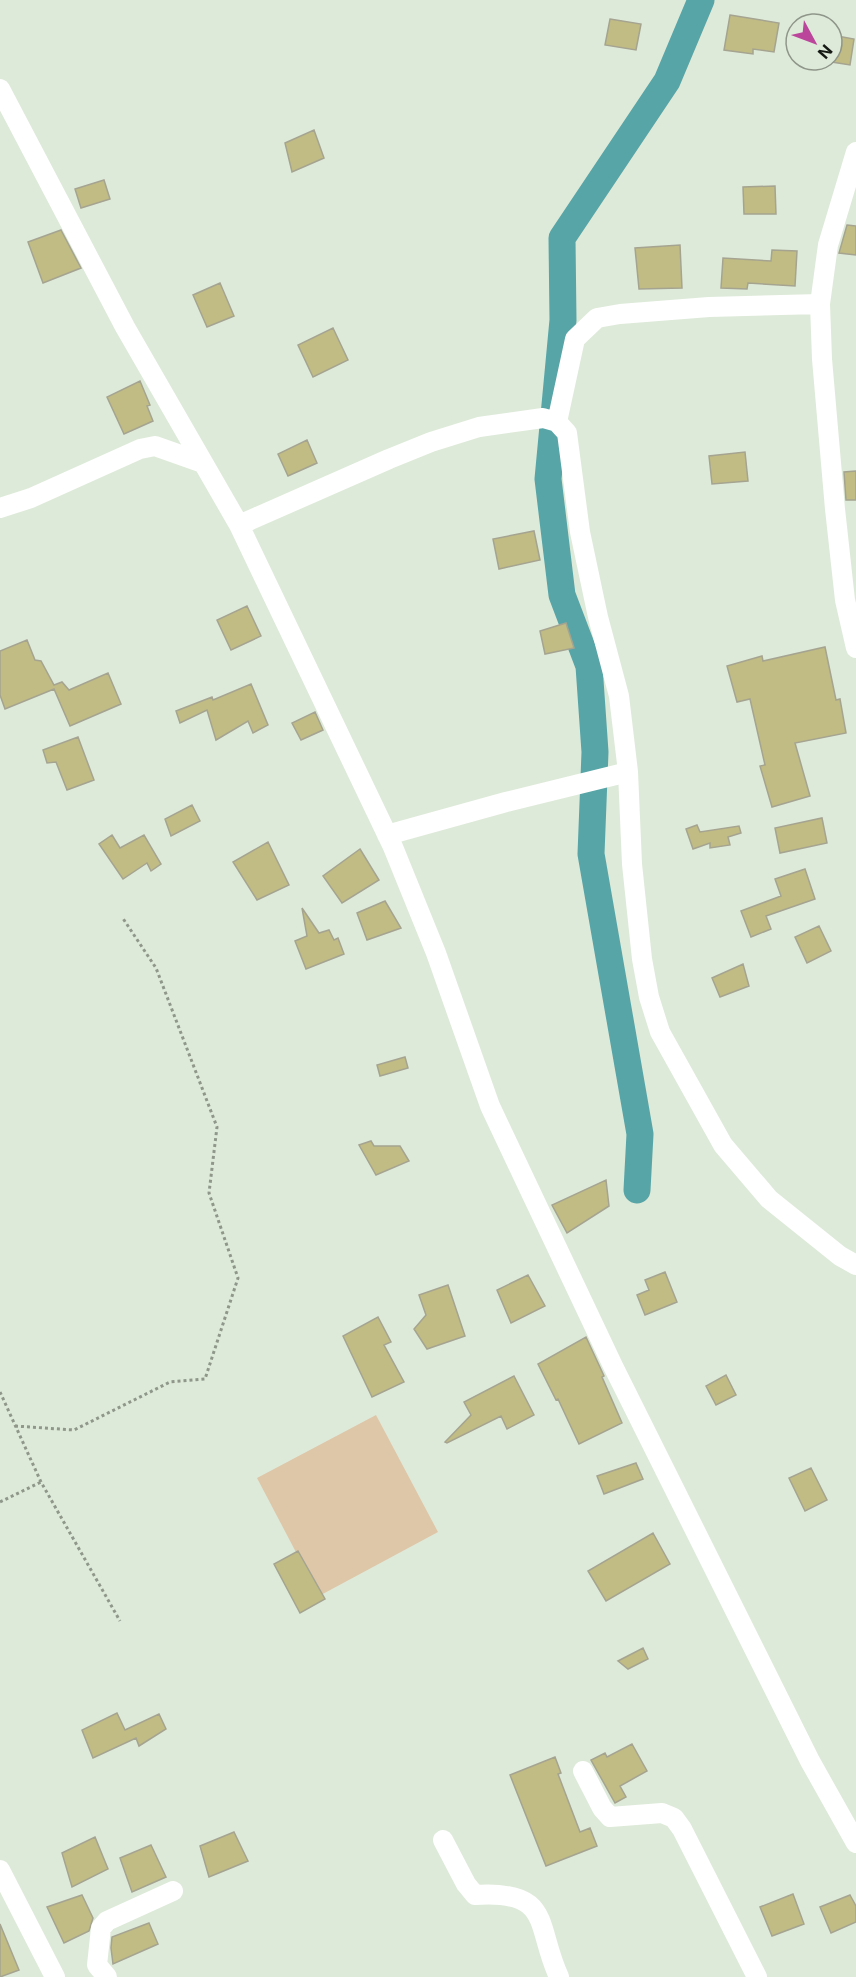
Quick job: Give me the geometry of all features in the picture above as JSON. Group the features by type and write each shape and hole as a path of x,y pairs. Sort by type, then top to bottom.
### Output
{"street":[{"path":"0,88 125,327 239,525 387,835 436,953 490,1106 613,1366 810,1761 856,1843"},
{"path":"856,152 828,245 820,304 834,509 846,600 856,648"},
{"path":"557,422 575,339 597,318 620,314 709,308 820,304"},
{"path":"239,525 431,441 479,427 543,418 557,422 567,433 580,532 598,617 619,696 628,772 632,864 642,959 649,997 660,1032 723,1145 769,1199 840,1256 856,1265"},
{"path":"0,508 31,498 140,449 154,446 203,463"},
{"path":"387,835 506,802 628,772"},
{"path":"583,1771 602,1808 610,1817 662,1813 674,1818 757,1977"},
{"path":"443,1840 466,1884 475,1895 487,1894 518,1899 529,1903 538,1913 560,1977"},
{"path":"0,1870 55,1977"},
{"path":"107,1977 97,1965 101,1928 107,1921 173,1891"}],"path":[{"path":"15,1426 74,1430 170,1382 205,1379 238,1278 209,1193 217,1127 156,968 122,917"},
{"path":"0,1392 41,1482 120,1621"},
{"path":"0,1502 41,1482"}],"shaded area":[{"path":"376,1415 438,1532 319,1596 257,1478"}],"building":[{"path":"730,15 779,23 774,52 753,49 753,54 724,50"},
{"path":"610,19 641,24 636,50 605,45"},
{"path":"844,37 854,39 850,65 844,64"},
{"path":"314,130 324,158 292,172 285,143"},
{"path":"104,180 110,199 81,208 75,189"},
{"path":"775,186 776,214 744,214 743,187"},
{"path":"847,225 856,226 856,255 839,253"},
{"path":"61,230 81,268 43,283 28,242"},
{"path":"680,245 682,288 639,289 635,248"},
{"path":"772,250 797,251 795,286 748,283 747,289 721,288 723,258 771,261"},
{"path":"220,283 234,316 207,327 193,295"},
{"path":"333,328 348,360 313,377 298,345"},
{"path":"140,381 150,405 147,406 153,421 124,434 107,397"},
{"path":"307,440 317,463 288,476 278,454"},
{"path":"745,452 748,481 712,484 709,456"},
{"path":"856,471 856,500 846,500 844,472"},
{"path":"534,531 540,560 499,569 493,539"},
{"path":"247,606 261,636 231,650 217,620"},
{"path":"566,623 574,648 545,654 540,631"},
{"path":"27,640 35,660 41,661 54,685 62,682 69,690 108,673 121,704 70,726 54,689 5,709 0,695 0,651"},
{"path":"825,647 836,700 840,699 846,733 795,743 810,796 772,807 760,766 765,765 750,699 737,702 727,666 762,656 763,661"},
{"path":"251,684 268,725 253,733 248,721 216,740 207,710 180,723 176,711 212,697 213,700"},
{"path":"315,712 323,730 301,740 292,723"},
{"path":"78,737 94,780 67,790 56,762 47,763 43,750"},
{"path":"192,805 200,821 171,836 165,819"},
{"path":"822,818 827,843 780,853 775,828"},
{"path":"697,825 700,832 739,826 741,833 728,837 730,845 710,848 710,843 693,849 686,829"},
{"path":"112,835 120,848 144,835 161,864 151,871 147,863 123,879 99,844"},
{"path":"268,842 289,885 257,900 233,862"},
{"path":"360,849 379,880 342,903 323,876"},
{"path":"805,869 815,899 766,916 771,929 751,937 741,911 781,896 775,879"},
{"path":"385,901 401,928 367,940 357,913"},
{"path":"302,908 319,933 329,930 334,940 338,938 344,954 306,969 295,941 307,936"},
{"path":"819,926 831,951 807,963 795,937"},
{"path":"743,964 749,986 720,997 712,978"},
{"path":"405,1057 408,1068 380,1076 377,1065"},
{"path":"371,1141 374,1146 400,1146 409,1161 376,1175 359,1145"},
{"path":"606,1180 609,1206 567,1233 552,1205"},
{"path":"665,1272 677,1302 645,1315 637,1295 649,1290 645,1280"},
{"path":"528,1275 545,1306 511,1323 497,1290"},
{"path":"448,1285 465,1336 427,1349 414,1329 426,1315 419,1295"},
{"path":"378,1317 391,1342 384,1345 404,1382 372,1397 343,1336"},
{"path":"586,1337 622,1423 579,1444 558,1399 556,1400 538,1364"},
{"path":"726,1375 736,1395 716,1405 706,1386"},
{"path":"514,1376 534,1415 507,1429 501,1416 445,1442 471,1415 464,1402"},
{"path":"636,1463 643,1479 604,1494 597,1476"},
{"path":"811,1468 827,1500 805,1511 789,1478"},
{"path":"653,1533 670,1564 606,1601 588,1571"},
{"path":"298,1551 325,1599 300,1613 274,1564"},
{"path":"643,1648 648,1659 628,1669 618,1661"},
{"path":"117,1713 125,1730 159,1714 166,1729 139,1746 136,1738 93,1758 82,1730"},
{"path":"632,1744 647,1771 620,1786 626,1797 615,1803 591,1760 605,1753 607,1757"},
{"path":"555,1757 561,1773 558,1774 580,1832 590,1828 597,1846 546,1866 510,1775"},
{"path":"234,1832 248,1861 209,1877 200,1846"},
{"path":"95,1837 108,1869 72,1887 62,1853"},
{"path":"151,1845 166,1877 132,1892 120,1858"},
{"path":"793,1894 804,1924 772,1936 760,1907"},
{"path":"82,1895 93,1918 89,1931 64,1943 47,1907"},
{"path":"850,1895 856,1906 856,1922 831,1933 820,1907"},
{"path":"149,1923 158,1944 113,1964 112,1937"},
{"path":"0,1924 19,1970 0,1977"}],"waterway":[{"path":"637,1190 640,1134 591,854 595,752 589,666 562,595 548,479 563,320 562,238 667,81 701,0"}]}
